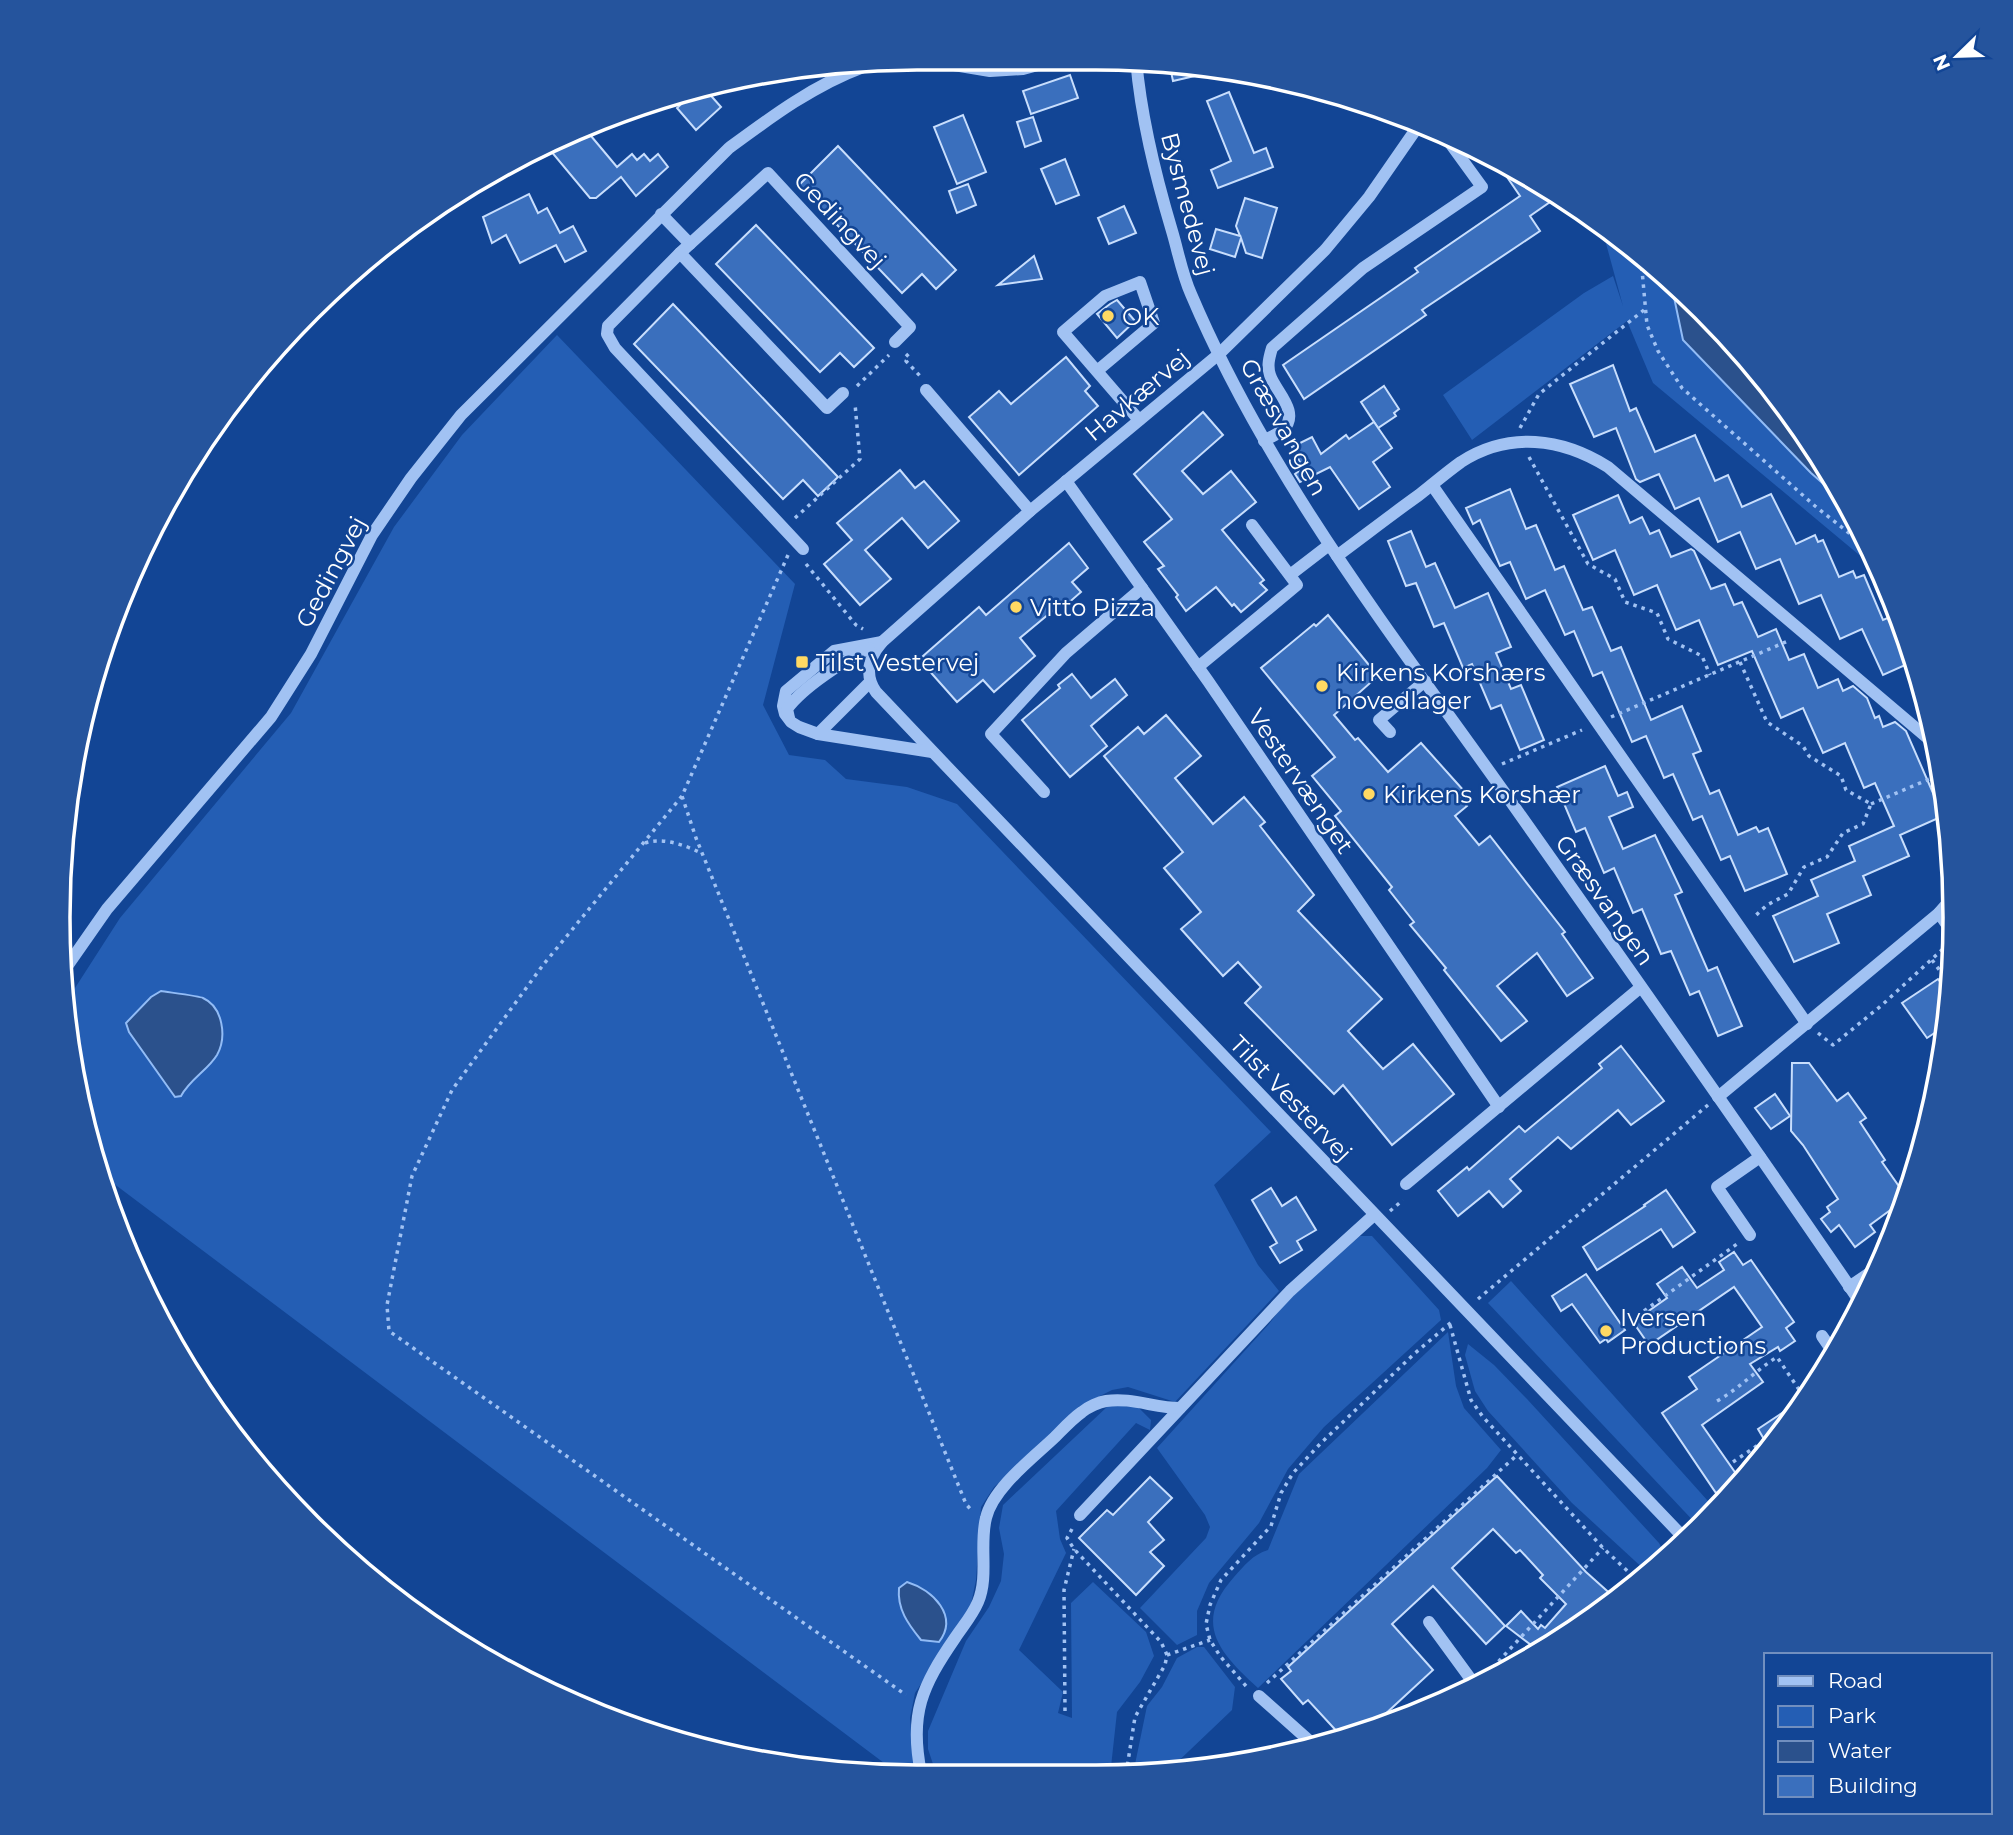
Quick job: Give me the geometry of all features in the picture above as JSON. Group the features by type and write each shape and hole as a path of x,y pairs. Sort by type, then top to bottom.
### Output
{"street":[{"path":"984,70 1006,70"},
{"name":"Bysmedevej","path":"1137,72 1140,100 1156,176 1189,290 1219,354"},
{"name":"Gedingvej","path":"72,960 107,909 271,717 310,653 372,535 411,478 461,415 729,148 776,114 845,74"},
{"name":"Havkærvej","path":"870,682 871,657 882,642 1030,511 1219,354 1325,250 1369,197 1414,133"},
{"path":"1264,441 1284,429 1289,418 1287,405 1270,376 1268,363 1272,348 1363,268 1482,187 1456,151"},
{"name":"Gedingvej","path":"799,545 610,341 608,326 685,249 768,173 910,327 895,342"},
{"path":"662,214 685,249 827,408 848,391"},
{"path":"1097,372 1154,323 1140,282 1105,296 1063,332 1097,372 1139,420"},
{"name":"Græsvangen","path":"1219,354 1285,478 1333,551 1855,1295"},
{"path":"926,390 1030,511"},
{"path":"1290,575 1333,551 1462,462 1487,449 1538,441 1563,445 1587,454 1608,467 1923,734"},
{"name":"Vestervænget","path":"1066,481 1198,667 1499,1107"},
{"path":"1432,485 1807,1024"},
{"path":"1198,667 1297,585 1252,525"},
{"path":"1044,792 991,734 1066,653 1142,588"},
{"path":"882,642 834,651 786,691 783,706 791,722 818,734 933,752"},
{"path":"1390,732 1379,720 1425,681"},
{"path":"818,734 870,682"},
{"name":"Tilst Vestervej","path":"870,682 876,692 933,752 1679,1532"},
{"path":"1718,1097 1943,910"},
{"path":"1939,914 1943,919"},
{"path":"1406,1184 1641,987"},
{"path":"1751,1235 1717,1187 1760,1157"},
{"path":"1080,1515 1290,1291 1374,1215"},
{"path":"1849,1287 1862,1278"},
{"path":"1822,1336 1827,1344"},
{"path":"919,1765 917,1742 919,1704 936,1667 978,1601 982,1588 985,1521 994,1499 1083,1410 1104,1401 1126,1400 1162,1408 1180,1408"},
{"path":"1429,1622 1472,1677"},
{"path":"1257,1694 1306,1738"}],"path":[{"path":"1642,271 1647,324 1658,351 1682,388 1852,535"},
{"path":"1644,310 1539,394 1518,433 1588,564 1615,579 1625,602 1657,613 1668,639 1702,656 1710,675"},
{"path":"895,342 909,357 906,361 921,377 926,390"},
{"path":"783,528 860,460 848,391 896,349 895,342"},
{"path":"799,545 798,554 856,625 882,642"},
{"path":"799,545 682,796 543,965 452,1090 412,1176 387,1305 389,1331 919,1704"},
{"path":"1488,770 1806,634"},
{"path":"1740,662 1767,722 1803,746 1809,756 1841,776 1846,790 1871,804"},
{"path":"1741,928 1768,905 1788,894 1804,867 1828,858 1843,833 1863,824 1871,804 1931,778"},
{"path":"682,796 703,854 966,1504 977,1517 985,1521"},
{"path":"643,844 664,842 686,846 703,854"},
{"path":"1807,1024 1833,1045 1942,950"},
{"path":"1932,960 1941,972"},
{"path":"1517,1455 1257,1694 1220,1657 1210,1640 1206,1624 1210,1605 1221,1580 1271,1525 1281,1493 1293,1473 1414,1354 1718,1097"},
{"path":"1644,1311 1751,1235"},
{"path":"1450,1324 1471,1400 1483,1417 1603,1548 1631,1574"},
{"path":"1717,1401 1739,1389 1755,1371 1777,1357 1799,1390"},
{"path":"1733,1462 1759,1444"},
{"path":"1080,1515 1067,1538 1074,1549 1161,1642 1167,1655 1165,1665 1135,1717 1128,1764"},
{"path":"1496,1664 1603,1548"},
{"path":"1065,1711 1064,1590 1074,1549"},
{"path":"1167,1655 1210,1640"}],"green space":[{"path":"1605,241 1654,280 1695,318 1768,402 1829,494 1862,558 1653,383 1627,321 1472,440 1443,395 1584,293 1613,276 1623,306"},
{"path":"557,335 795,584 763,705 789,755 825,760 846,779 907,787 957,804 1271,1132 1214,1185 1258,1265 1279,1291 1175,1402 1128,1387 1112,1390 1090,1401 994,1487 981,1507 976,1580 970,1609 915,1693 910,1718 914,1765 885,1764 113,1183 86,1083 74,990 120,918 291,713 394,527 462,435"},
{"path":"1360,1236 1372,1236 1439,1310 1441,1320 1324,1427 1288,1469 1259,1523 1209,1583 1197,1611 1197,1635 1177,1645 1140,1608 1206,1538 1210,1527 1205,1515 1157,1448 1269,1324 1291,1295"},
{"path":"1511,1281 1709,1502 1695,1517 1692,1520 1488,1303"},
{"path":"1448,1332 1456,1386 1464,1408 1501,1450 1487,1468 1258,1688 1232,1662 1216,1637 1213,1624 1221,1594 1249,1561 1268,1550 1299,1474"},
{"path":"1468,1344 1494,1365 1662,1548 1640,1566 1572,1503 1488,1411 1475,1391 1465,1355"},
{"path":"1109,1405 1138,1407 1151,1420 1150,1430 1136,1423 1056,1511 1060,1539 1066,1553 1019,1650 1063,1692 1058,1713 1072,1718 1071,1603 1093,1582 1146,1632 1154,1656 1140,1682 1117,1712 1111,1764 933,1765 928,1749 928,1731 966,1641 989,1607 1001,1581 1004,1554 999,1528 1003,1505"},
{"path":"1197,1647 1204,1647 1235,1687 1232,1710 1179,1760 1135,1764 1147,1706 1162,1687 1177,1658"}],"water":[{"path":"1674,299 1733,359 1768,402 1822,483 1811,473 1683,340"},
{"path":"161,991 203,998 215,1008 221,1023 222,1040 217,1055 181,1096 175,1097 129,1032 126,1023 151,997"},
{"path":"907,1582 926,1591 945,1614 946,1623 939,1642 921,1640 904,1616 899,1588"}],"building":[{"path":"1171,74 1195,76 1173,81"},
{"path":"1070,75 1078,98 1031,114 1023,91"},
{"path":"1229,92 1254,153 1266,148 1273,167 1218,188 1211,170 1231,161 1207,101"},
{"path":"711,96 721,107 696,130 677,108 681,104"},
{"path":"963,115 986,172 957,184 934,127"},
{"path":"1033,117 1041,141 1025,147 1017,122"},
{"path":"591,136 617,167 632,154 637,160 644,154 650,161 658,154 668,167 636,196 621,177 596,198 590,198 552,153"},
{"path":"838,146 956,270 936,289 922,274 902,293 799,185"},
{"path":"1065,159 1079,195 1056,204 1041,169"},
{"path":"1507,178 1549,203 1530,216 1540,231 1422,310 1426,315 1304,399 1283,365 1418,272 1415,268 1520,196"},
{"path":"968,184 976,205 957,213 949,191"},
{"path":"529,194 538,213 547,208 560,233 573,226 586,251 565,262 556,245 520,263 506,235 492,243 483,217"},
{"path":"1245,198 1277,208 1262,258 1246,253 1241,238 1235,257 1210,249 1216,229 1240,236 1236,226"},
{"path":"1124,206 1136,233 1109,244 1098,218"},
{"path":"756,225 874,348 854,367 840,353 820,372 716,264"},
{"path":"1034,256 1042,279 998,285"},
{"path":"1117,300 1135,321 1117,338 1097,314"},
{"path":"673,304 838,477 818,496 803,480 783,499 634,344"},
{"path":"1066,357 1090,386 1085,391 1098,406 1019,475 969,417 999,391 1011,404"},
{"path":"1613,365 1630,411 1636,408 1655,452 1695,435 1715,481 1728,475 1742,507 1771,494 1796,544 1815,535 1818,542 1823,540 1839,577 1853,571 1856,578 1864,575 1883,620 1888,618 1904,666 1883,675 1862,629 1840,639 1821,595 1799,604 1780,559 1756,569 1740,532 1718,542 1699,498 1675,509 1659,474 1640,482 1636,479 1616,428 1594,437 1570,384"},
{"path":"1384,386 1399,409 1394,413 1396,416 1378,428 1361,402"},
{"path":"1203,412 1223,435 1182,471 1203,494 1231,471 1256,502 1222,530 1264,580 1260,583 1267,590 1241,612 1234,604 1232,606 1216,587 1186,611 1176,597 1178,595 1158,569 1164,566 1144,542 1172,519 1134,474"},
{"path":"1374,422 1392,448 1373,462 1390,487 1359,509 1330,467 1300,482 1295,474 1303,468 1292,447 1312,437 1321,454 1346,435 1349,439"},
{"path":"900,470 915,488 924,481 959,521 928,548 902,518 865,550 891,579 860,605 824,564 852,540 837,523"},
{"path":"1510,489 1526,529 1536,525 1555,570 1564,566 1583,610 1592,607 1611,651 1621,647 1651,720 1682,706 1701,751 1693,754 1710,794 1719,790 1738,835 1756,827 1759,832 1768,828 1787,874 1745,891 1730,856 1721,860 1702,816 1693,820 1673,774 1664,778 1646,736 1632,742 1602,672 1593,676 1574,631 1565,635 1545,590 1526,599 1510,562 1500,566 1480,520 1473,524 1466,508"},
{"path":"1618,495 1630,523 1642,517 1650,534 1659,530 1671,557 1691,549 1694,551 1711,589 1725,584 1734,605 1742,602 1758,637 1776,629 1789,660 1804,654 1818,688 1838,679 1843,691 1853,686 1867,698 1875,718 1879,716 1883,727 1895,722 1906,731 1934,796 1937,819 1900,835 1909,856 1863,876 1871,895 1827,914 1839,943 1794,962 1773,916 1818,896 1811,880 1855,861 1849,846 1894,826 1875,783 1864,788 1845,743 1823,753 1803,708 1781,718 1752,651 1718,665 1699,620 1676,630 1657,585 1634,595 1615,550 1593,560 1573,515"},
{"path":"1411,531 1426,567 1435,563 1455,608 1488,593 1511,647 1496,653 1511,689 1521,685 1544,740 1520,750 1501,705 1491,709 1472,664 1463,668 1444,623 1434,627 1416,583 1406,586 1388,541"},
{"path":"1069,543 1088,568 1072,582 1081,592 1065,606 1062,603 1020,638 1035,656 994,692 983,680 957,702 925,666 929,662 923,656 979,607 986,615"},
{"path":"1328,615 1378,676 1334,715 1388,772 1421,743 1464,791 1458,796 1467,806 1455,816 1479,845 1490,836 1565,932 1562,934 1593,978 1567,996 1537,953 1497,986 1527,1021 1501,1041 1410,925 1414,922 1389,890 1392,887 1335,816 1341,811 1312,776 1335,757 1261,668"},
{"path":"1072,674 1091,698 1115,679 1127,695 1091,726 1107,746 1070,777 1022,720 1060,688 1058,685"},
{"path":"1166,715 1201,756 1175,778 1213,824 1244,797 1265,822 1260,826 1314,895 1298,911 1382,999 1348,1031 1383,1069 1413,1044 1454,1094 1392,1145 1343,1085 1334,1094 1245,1003 1261,987 1238,962 1223,976 1181,929 1201,912 1164,868 1183,852 1104,756 1138,727 1144,734"},
{"path":"1605,766 1618,796 1627,792 1633,807 1609,817 1623,849 1655,835 1682,892 1675,895 1708,971 1717,967 1742,1026 1718,1036 1699,991 1690,995 1671,951 1661,954 1642,909 1633,913 1614,868 1604,873 1585,828 1576,832 1557,787"},
{"path":"1938,979 1940,982 1935,1032 1927,1038 1902,1003"},
{"path":"1621,1046 1664,1101 1631,1125 1618,1110 1571,1149 1558,1137 1510,1179 1521,1191 1503,1207 1489,1191 1458,1216 1438,1191 1467,1167 1469,1170 1519,1126 1525,1132 1602,1068 1599,1064"},
{"path":"1792,1063 1809,1063 1837,1101 1848,1093 1866,1118 1860,1122 1899,1186 1890,1210 1870,1225 1875,1232 1855,1247 1839,1225 1831,1232 1821,1219 1830,1212 1827,1207 1838,1199 1791,1131"},
{"path":"1775,1094 1790,1116 1771,1129 1755,1108"},
{"path":"1271,1188 1282,1206 1296,1197 1316,1230 1297,1241 1302,1250 1280,1263 1270,1247 1277,1243 1252,1200"},
{"path":"1666,1190 1695,1232 1673,1247 1661,1229 1597,1270 1583,1247"},
{"path":"1734,1252 1743,1265 1751,1260 1794,1322 1786,1328 1795,1341 1780,1351 1778,1347 1750,1364 1763,1382 1702,1425 1735,1473 1716,1493 1662,1413 1697,1389 1689,1377 1762,1327 1734,1287 1649,1345 1633,1322 1667,1298 1657,1284 1682,1267 1697,1288 1724,1270 1719,1262"},
{"path":"1586,1274 1625,1330 1608,1342 1606,1339 1600,1343 1572,1304 1561,1311 1552,1296"},
{"path":"1782,1413 1764,1438 1758,1429"},
{"path":"1497,1476 1586,1572 1608,1592 1530,1644 1506,1626 1521,1611 1538,1629 1541,1625 1545,1628 1566,1604 1540,1578 1543,1575 1520,1550 1516,1553 1493,1529 1452,1568 1505,1626 1486,1644 1433,1586 1392,1624 1433,1670 1386,1713 1335,1730 1308,1700 1303,1704 1281,1679 1291,1671 1288,1667"},
{"path":"1150,1477 1172,1498 1148,1522 1164,1540 1150,1552 1164,1566 1136,1595 1079,1538 1107,1510 1113,1515"}],"place":[{"name":"OK","path":"1108,316"},
{"name":"Vitto Pizza","path":"1016,607"},
{"name":"Tilst Vestervej","path":"802,662"},
{"name":"Kirkens Korshærs hovedlager","path":"1322,686"},
{"name":"Kirkens Korshær","path":"1369,794"},
{"name":"Iversen Productions","path":"1606,1331"}]}
